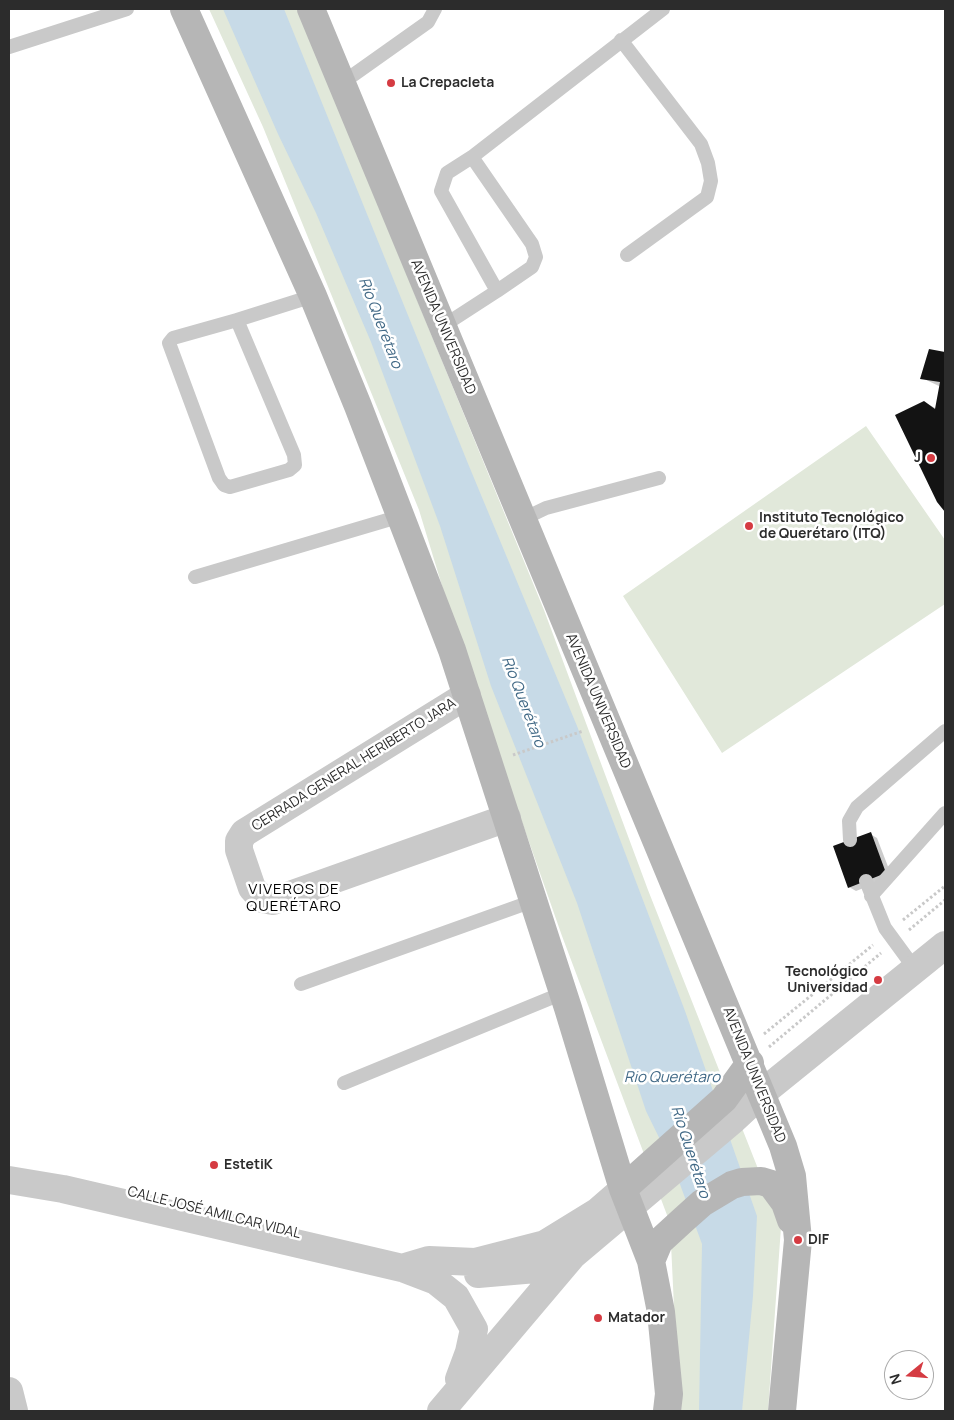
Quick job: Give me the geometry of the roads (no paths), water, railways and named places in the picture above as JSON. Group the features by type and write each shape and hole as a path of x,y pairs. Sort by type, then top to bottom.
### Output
{"main road":[{"path":"184,9 313,296 401,516 467,695 563,992 626,1198 651,1261 661,1312 668,1402"},
{"name":"AVENIDA UNIVERSIDAD","path":"311,9 762,1093 792,1176 798,1240 782,1411"},
{"path":"648,1179 728,1109 747,1057"},
{"path":"651,1261 659,1242 702,1204 732,1185 752,1180 771,1184 785,1203 798,1240"}],"street":[{"name":"CERRADA GENERAL HERIBERTO JARA","path":"467,695 244,833 239,842 239,850 252,888 262,899 273,901 507,818"},
{"path":"728,1109 762,1093 945,945"},
{"name":"CALLE JOSÉ AMILCAR VIDAL","path":"9,1167 58,1174 410,1266 429,1260 475,1262 545,1244 597,1212 626,1198"},
{"path":"447,1403 573,1255 626,1198 648,1179"},
{"name":"CALLE JOSÉ AMILCAR VIDAL","path":"9,1180 62,1189 410,1266 474,1274 494,1274 536,1269 573,1255"},
{"path":"410,1266 436,1281 456,1297 474,1329 470,1352 447,1403"},
{"path":"9,1391 14,1411"}],"lane":[{"path":"9,47 127,9"},
{"path":"342,83 428,22 435,9"},
{"path":"497,291 441,191 447,172 472,157 621,40 664,9"},
{"path":"621,40 701,144 708,162 711,180 707,197 627,255"},
{"path":"443,326 532,267 536,257 532,244 472,157"},
{"path":"237,320 294,455 295,465 290,470 230,487 224,486 219,478 169,343 173,338 313,296"},
{"path":"523,519 554,505 659,478"},
{"path":"196,577 401,516"},
{"path":"850,840 849,821 857,807 945,731"},
{"path":"871,896 945,813"},
{"path":"866,881 871,896 892,937 916,969"},
{"path":"302,984 533,901"},
{"path":"344,1083 563,992"}],"water":[{"name":"Rio Querétaro","path":"223,9 284,9 469,466 577,726 685,1011 757,1216 753,1296 742,1411 699,1411 702,1244 674,1168 646,1111 577,903 491,686 440,526 371,342 316,213 278,134"}],"place":[{"name":"La Crepacleta","path":"391,83"},
{"name":"J","path":"931,458"},
{"name":"Instituto Tecnológico de Querétaro (ITQ)","path":"749,526"},
{"name":"Tecnológico Universidad","path":"878,980"},
{"name":"EstetiK","path":"214,1165"},
{"name":"DIF","path":"798,1240"},
{"name":"Matador","path":"598,1318"}],"district":[{"name":"VIVEROS DE QUERÉTARO","path":"294,898"}],"water label":[{"name":"Río Querétaro","path":"380,323"},
{"name":"Río Querétaro","path":"523,702"},
{"name":"Río Querétaro","path":"690,1152"}]}
